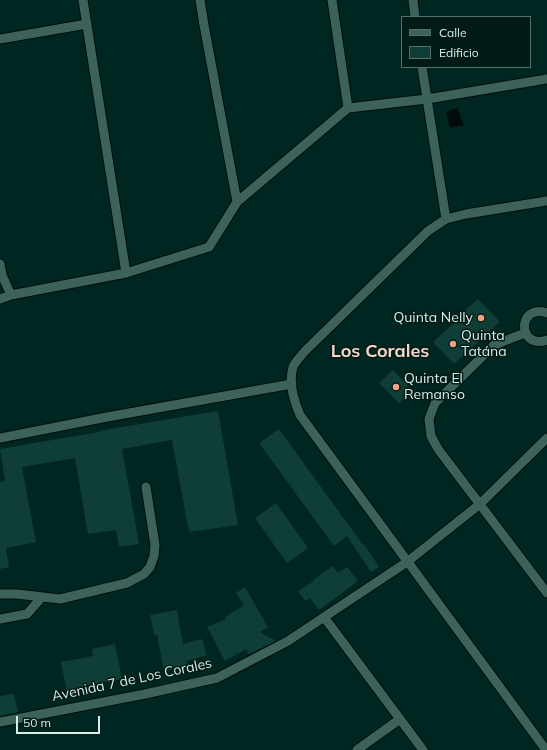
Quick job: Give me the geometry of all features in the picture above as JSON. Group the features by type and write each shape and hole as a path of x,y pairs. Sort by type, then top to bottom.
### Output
{"street":[{"path":"83,0 126,273"},
{"path":"200,0 237,202"},
{"path":"332,0 348,108"},
{"path":"413,0 415,16"},
{"path":"0,39 87,24"},
{"path":"422,68 446,219"},
{"path":"0,299 11,295 126,273 209,247 237,202 348,108 427,99 547,78"},
{"path":"546,750 300,415 293,398 292,384 293,367 305,352 428,231 446,219 466,214 547,201"},
{"path":"0,264 2,275 11,295"},
{"path":"547,313 541,311 533,312 526,318 524,325 526,333 531,339 538,342 547,340"},
{"path":"526,333 494,345 435,403 429,419 431,436 438,449 547,593"},
{"path":"0,438 292,384"},
{"name":"Avenida 7 de Los Corales","path":"0,722 145,694 217,678 288,641 407,562 480,504 547,438"},
{"path":"0,594 17,594 60,599 127,583 144,574 150,566 154,556 155,545 146,487"},
{"path":"0,619 27,614 42,597"},
{"path":"324,617 423,750"},
{"path":"357,750 400,719"}],"shaded area":[{"path":"457,108 464,125 450,128 446,112"}],"building":[{"path":"478,299 500,322 454,364 433,342"},
{"name":"Quinta El Remanso","path":"393,370 413,391 399,403 379,383"},
{"path":"218,411 238,525 189,532 172,440 122,449 139,544 119,547 116,530 88,534 75,458 22,467 36,542 6,548 9,567 0,569 0,482 5,481 0,449"},
{"path":"279,429 363,545 364,544 379,567 371,572 347,536 334,546 259,443"},
{"path":"276,503 308,548 287,563 255,518"},
{"path":"333,566 338,573 347,567 358,581 319,610 310,598 305,601 298,591"},
{"path":"245,587 268,627 260,632 276,641 249,654 246,649 225,661 207,627 226,619 225,617 244,605 236,593"},
{"path":"177,610 183,644 202,639 207,655 187,661 188,667 164,671 157,635 154,635 150,615"},
{"path":"115,644 122,679 88,685 89,689 67,693 61,662 93,656 92,649"},
{"path":"14,694 18,712 0,716 0,696"}],"place":[{"name":"Quinta Nelly","path":"481,318"},
{"name":"Quinta Tatána","path":"453,344"},
{"name":"Quinta El Remanso","path":"396,387"}],"district":[{"name":"Los Corales","path":"380,352"}]}
